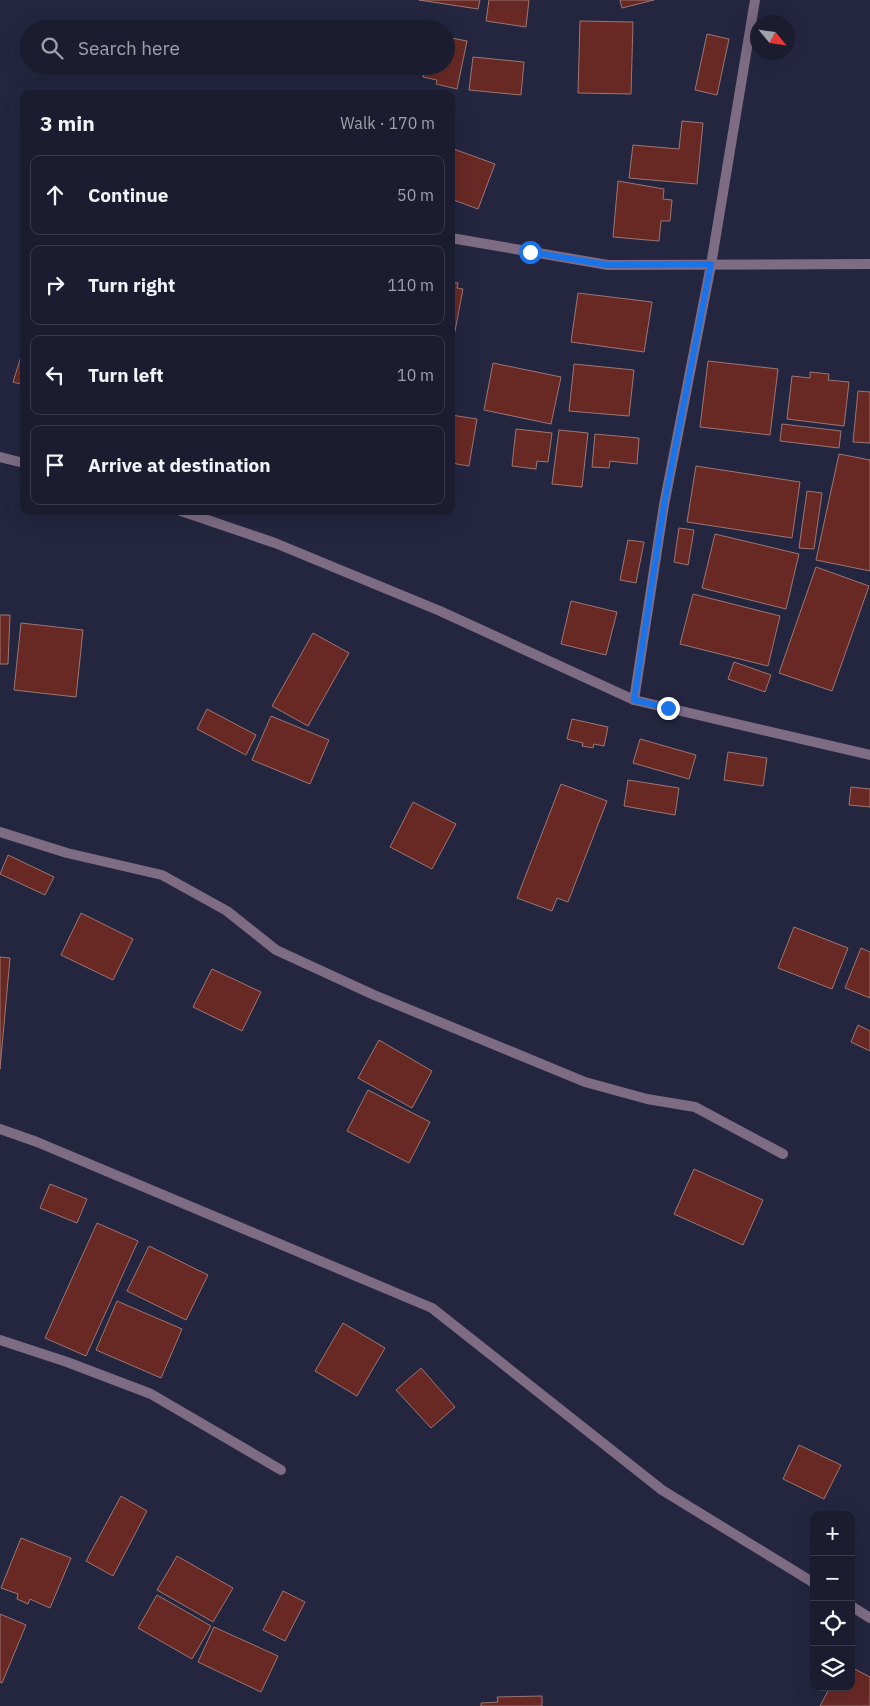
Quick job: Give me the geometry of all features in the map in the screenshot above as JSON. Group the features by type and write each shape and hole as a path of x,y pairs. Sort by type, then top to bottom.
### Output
{"street":[{"path":"634,700 664,505 711,264 755,0"},
{"path":"455,239 608,265 870,264"},
{"path":"0,458 20,462"},
{"path":"193,515 275,543 440,611 634,700 870,755"},
{"path":"0,832 68,854 162,876 227,911 276,950 365,991 585,1082 647,1099 694,1107 783,1154"},
{"path":"0,1129 37,1142 432,1308 662,1490 810,1581"},
{"path":"0,1340 67,1362 151,1394 281,1470"},
{"path":"855,1609 870,1618"}],"building":[{"path":"419,0 480,0 478,9"},
{"path":"489,0 529,0 526,27 486,21"},
{"path":"620,0 654,0 622,8"},
{"path":"580,21 633,22 631,94 578,93"},
{"path":"707,34 729,39 717,95 695,90"},
{"path":"455,39 467,41 457,89 436,84 437,80 423,77 423,75 455,75"},
{"path":"473,57 524,62 521,95 469,90"},
{"path":"682,121 703,123 697,184 629,178 633,145 679,149"},
{"path":"455,149 495,164 478,209 455,200"},
{"path":"618,181 664,189 663,199 672,200 670,221 661,221 659,241 613,237"},
{"path":"455,283 458,283 457,288 463,289 455,331"},
{"path":"578,293 652,302 644,352 571,342"},
{"path":"20,360 20,384 13,382"},
{"path":"708,361 778,369 770,435 700,427"},
{"path":"493,363 561,377 551,424 484,410"},
{"path":"574,364 634,370 629,416 569,411"},
{"path":"810,372 829,374 828,380 849,382 844,426 787,419 792,376 810,378"},
{"path":"858,391 870,392 870,443 853,442"},
{"path":"455,416 477,419 469,466 455,464"},
{"path":"782,424 841,431 839,448 780,441"},
{"path":"516,429 552,433 548,462 537,461 536,469 512,466"},
{"path":"559,430 588,433 582,487 552,484"},
{"path":"595,434 639,438 637,464 610,461 609,468 592,467"},
{"path":"839,454 870,460 870,571 816,560"},
{"path":"696,466 800,482 792,538 687,522"},
{"path":"807,491 822,493 814,549 799,548"},
{"path":"679,528 694,530 688,565 674,562"},
{"path":"715,534 799,554 786,609 702,588"},
{"path":"628,540 644,542 636,583 620,580"},
{"path":"816,567 869,586 832,691 779,673"},
{"path":"693,594 780,616 768,666 680,644"},
{"path":"571,601 617,612 606,655 561,644"},
{"path":"0,615 10,615 8,664 0,664"},
{"path":"21,623 83,630 76,697 14,690"},
{"path":"313,633 349,653 308,726 272,706"},
{"path":"734,662 771,675 765,692 728,679"},
{"path":"207,709 256,735 246,755 197,729"},
{"path":"271,716 329,740 310,784 252,760"},
{"path":"572,719 608,727 604,746 594,744 593,748 582,746 583,743 567,739"},
{"path":"640,739 696,755 689,779 633,763"},
{"path":"728,752 767,758 763,786 724,780"},
{"path":"628,780 679,788 675,815 624,806"},
{"path":"561,784 607,801 568,902 557,898 552,911 517,898"},
{"path":"851,787 870,789 870,807 849,805"},
{"path":"413,802 456,824 432,869 390,847"},
{"path":"8,855 54,877 45,895 0,874"},
{"path":"81,913 133,939 113,980 61,955"},
{"path":"794,927 848,948 832,989 778,968"},
{"path":"861,948 870,952 870,998 845,988"},
{"path":"0,957 10,958 0,1069"},
{"path":"212,969 261,992 242,1031 193,1007"},
{"path":"858,1025 870,1031 870,1051 851,1042"},
{"path":"379,1040 432,1071 412,1108 358,1078"},
{"path":"368,1090 430,1122 409,1163 347,1131"},
{"path":"694,1169 763,1200 743,1245 674,1214"},
{"path":"50,1184 87,1199 77,1223 40,1208"},
{"path":"97,1223 138,1241 86,1356 45,1338"},
{"path":"149,1246 208,1275 186,1320 127,1291"},
{"path":"117,1301 182,1329 161,1378 96,1350"},
{"path":"343,1323 385,1348 357,1396 315,1371"},
{"path":"421,1368 455,1407 431,1428 396,1390"},
{"path":"799,1445 841,1465 824,1499 783,1479"},
{"path":"121,1496 147,1511 113,1576 86,1561"},
{"path":"21,1538 71,1558 50,1608 30,1599 28,1604 17,1599 18,1594 1,1588"},
{"path":"177,1556 233,1588 213,1622 157,1590"},
{"path":"283,1591 305,1602 285,1641 263,1630"},
{"path":"157,1595 211,1626 192,1659 138,1628"},
{"path":"0,1614 26,1625 2,1683 0,1682"},
{"path":"214,1627 278,1656 261,1692 198,1662"},
{"path":"855,1669 870,1677 870,1706 820,1706 828,1691 855,1691"},
{"path":"542,1696 542,1706 481,1706 481,1703 498,1702 497,1697"}],"route":[{"path":"530,252 608,265 711,264 664,505 634,700 668,708"}]}
